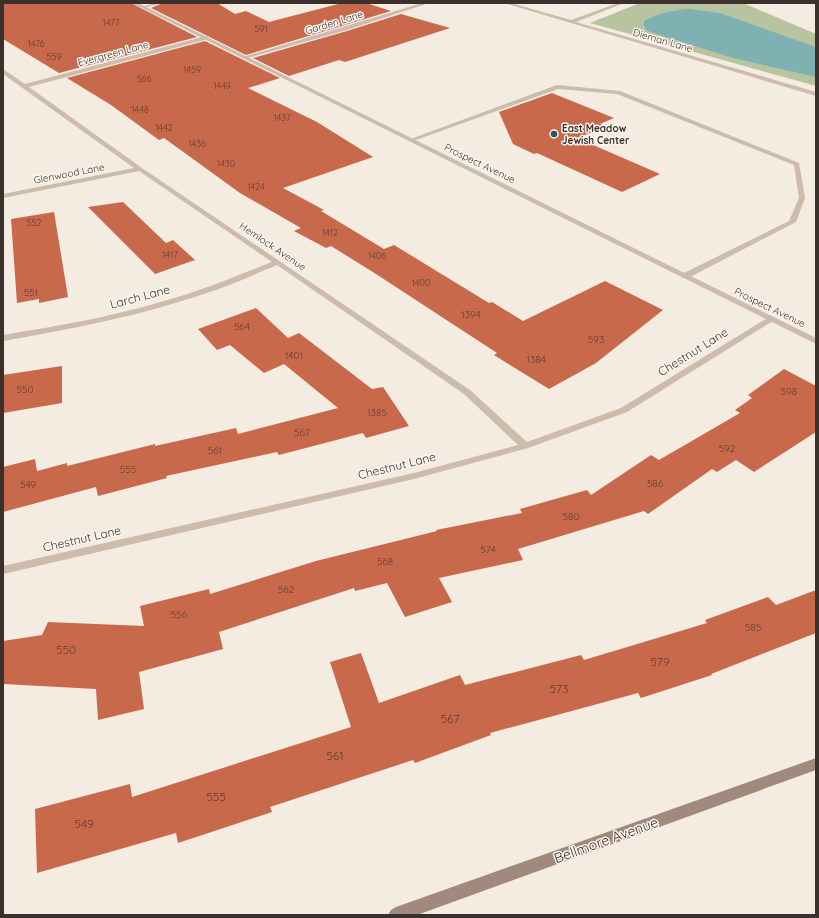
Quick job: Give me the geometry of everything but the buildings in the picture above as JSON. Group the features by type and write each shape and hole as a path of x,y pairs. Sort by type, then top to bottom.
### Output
{"main road":[{"name":"Bellmore Avenue","path":"396,915 816,764"}],"street":[{"name":"Prospect Avenue","path":"134,3 246,57 816,341"},
{"path":"144,7 160,3"},
{"name":"Garden Lane","path":"246,57 345,29 427,3"},
{"name":"Dieman Lane","path":"506,3 816,94"},
{"path":"571,22 622,3"},
{"name":"Evergreen Lane","path":"25,86 206,38"},
{"name":"Hemlock Avenue","path":"3,71 140,169 467,392 525,446"},
{"path":"411,140 557,87 618,92 797,164 802,198 792,222 684,276"},
{"name":"Glenwood Lane","path":"3,196 140,169"},
{"name":"Larch Lane","path":"3,338 83,324 145,309 192,296 278,262"},
{"name":"Chestnut Lane","path":"3,570 414,476 525,446 624,410 772,319"}],"green space":[{"path":"640,3 743,3 816,34 816,86 590,23"}],"water":[{"path":"689,9 720,13 816,47 816,77 733,58 648,31 644,26 644,21 655,16 672,11"}],"place":[{"name":"East Meadow Jewish Center","path":"554,134"}]}
